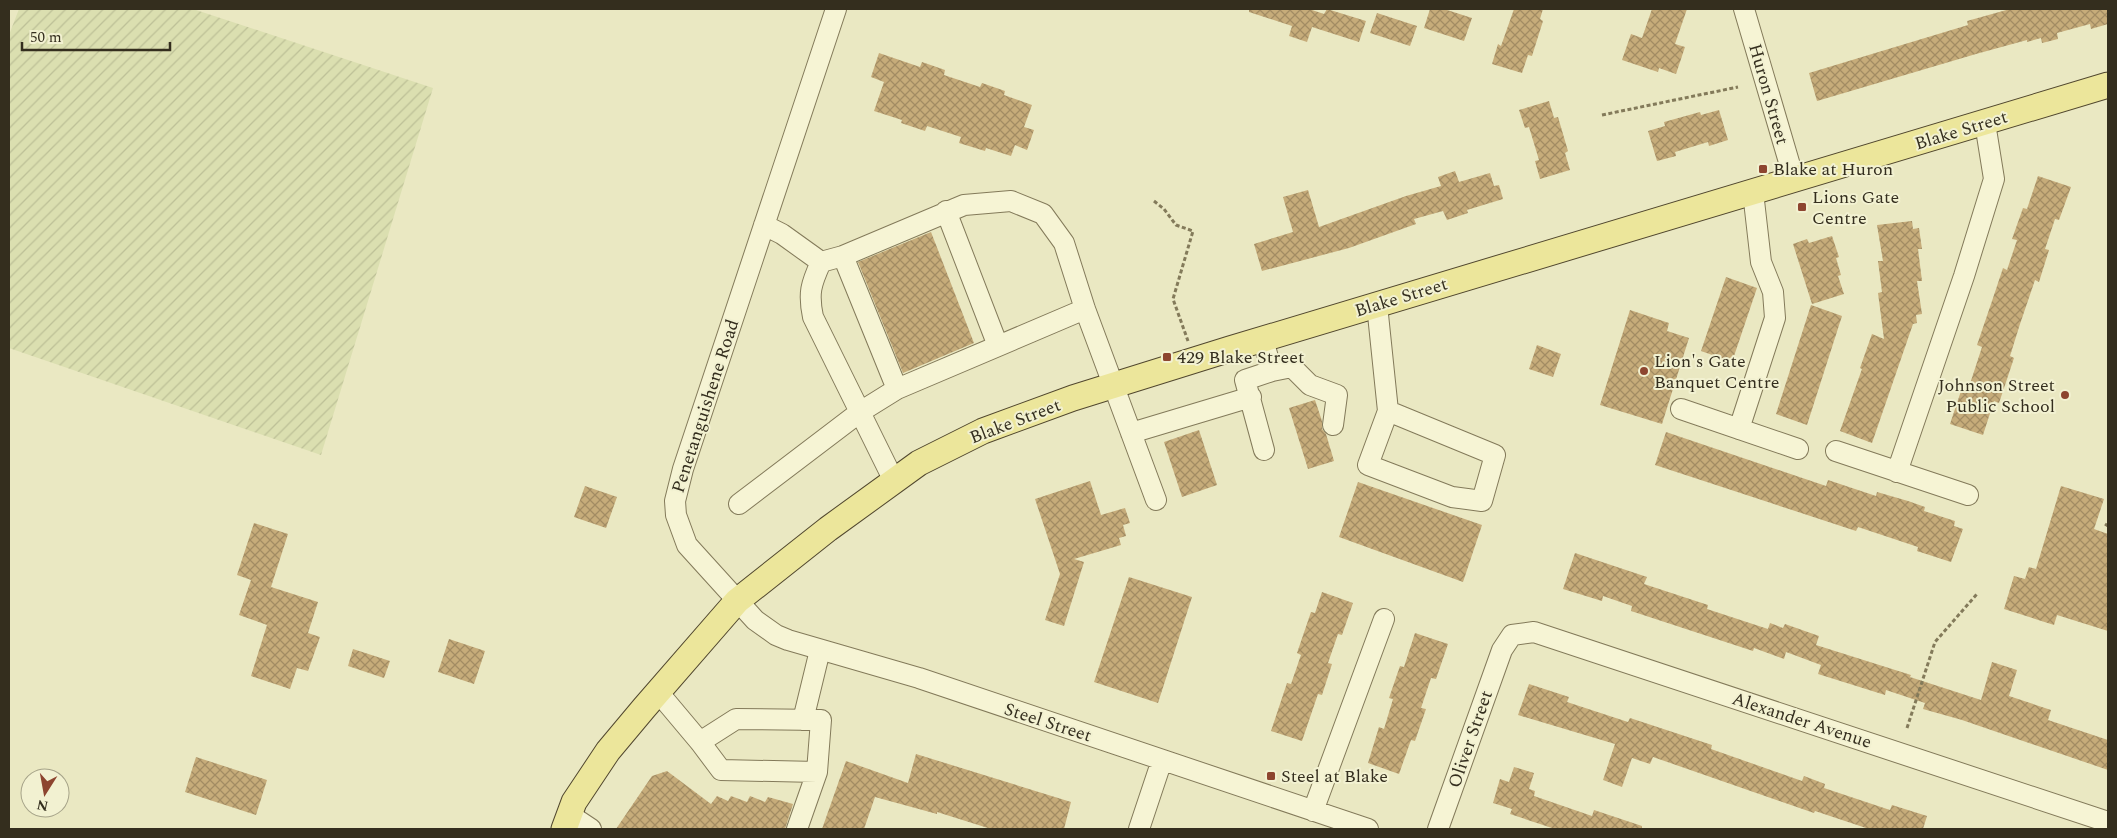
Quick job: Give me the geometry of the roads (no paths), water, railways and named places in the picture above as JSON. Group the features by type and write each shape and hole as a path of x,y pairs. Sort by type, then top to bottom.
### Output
{"main road":[{"name":"Blake Street","path":"737,601 828,529 919,463 983,431 1114,385 1194,360 2108,85"},
{"path":"567,822 574,802 608,752 737,601"}],"street":[{"name":"Penetanguishene Road","path":"737,601 687,545 676,515 675,501 683,469 836,9"},
{"name":"Huron Street","path":"1744,9 1794,180"},
{"path":"1897,472 1964,276 1994,179 1985,123"},
{"path":"1739,429 1775,318 1774,292 1761,262 1753,192"},
{"path":"894,481 812,317 809,297 816,274 822,262 843,256 946,211 964,205 1011,201 1044,214 1064,243 1085,309 1156,500"},
{"path":"946,211 998,346"},
{"path":"764,226 782,234 822,262"},
{"path":"843,256 897,389"},
{"path":"1377,304 1388,411 1368,465 1452,497 1482,501 1495,455 1388,411"},
{"path":"739,504 860,412 897,389 1085,309"},
{"path":"1263,340 1272,371"},
{"path":"1264,450 1245,380 1292,367 1310,385 1337,395 1333,425"},
{"path":"1131,434 1251,397"},
{"path":"1682,409 1798,449"},
{"path":"1836,450 1968,495"},
{"name":"Steel Street","path":"737,601 755,620 776,635 820,650 919,678 1368,829"},
{"path":"1313,811 1384,618"},
{"name":"Alexander Avenue","path":"1502,650 1512,635 1534,632 2108,822"},
{"path":"803,720 820,650"},
{"name":"Oliver Street","path":"1438,829 1502,650"},
{"path":"658,692 721,770 816,772"},
{"path":"700,742 736,719 821,720 816,772 797,829"},
{"path":"1139,829 1162,760"},
{"path":"567,822 591,829"}],"place":[{"name":"Blake at Huron","path":"1763,169"},
{"name":"Lions Gate Centre","path":"1802,207"},
{"name":"429 Blake Street","path":"1167,357"},
{"name":"Lion's Gate Banquet Centre","path":"1644,371"},
{"name":"Johnson Street Public School","path":"2065,395"},
{"name":"Steel at Blake","path":"1271,776"}]}
